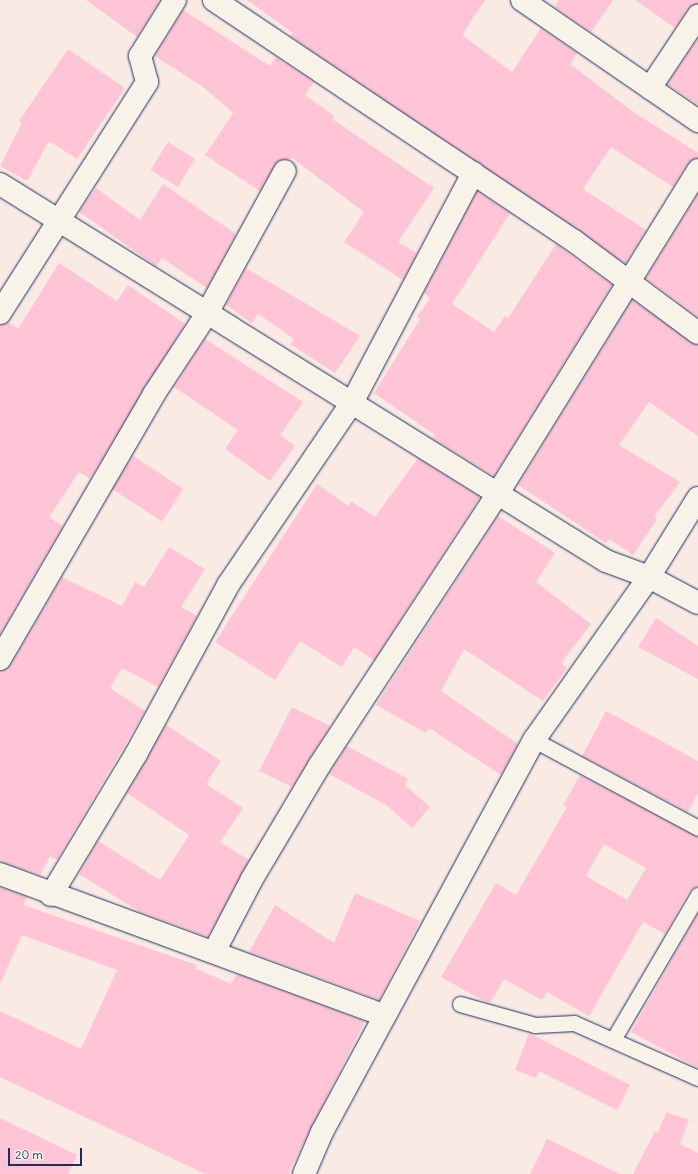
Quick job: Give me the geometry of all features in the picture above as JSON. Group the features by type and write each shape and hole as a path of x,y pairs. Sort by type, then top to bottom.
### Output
{"street":[{"path":"0,313 58,219 147,82 140,56 175,0"},
{"path":"214,0 629,279 698,334"},
{"path":"522,0 698,121"},
{"path":"650,88 698,16"},
{"path":"214,952 252,879 319,766 498,493 629,279 698,170"},
{"path":"0,659 154,394 206,315 285,171"},
{"path":"51,895 136,754 228,585 353,401 473,173"},
{"path":"0,184 58,219 206,315 353,401 606,560 649,577 698,602"},
{"path":"304,1174 384,1015 534,740 649,577 698,498"},
{"path":"0,874 51,895 214,952 384,1015"}],"lane":[{"path":"534,740 698,828"},
{"path":"614,1038 698,895"},
{"path":"460,1004 535,1025 574,1023 614,1038 698,1078"}],"building":[{"path":"86,0 160,0 137,37"},
{"path":"247,0 485,0 462,35 512,72 541,28 577,53 570,64 632,111 698,153 698,158 688,163 673,187 611,147 583,189 646,230 625,264 290,36 293,33"},
{"path":"559,0 613,0 591,32 555,7"},
{"path":"635,0 698,0 698,4 688,9 675,28"},
{"path":"183,10 270,66 276,57 314,82 305,95 334,116 332,119 434,188 398,242 417,253 403,280 344,242 364,212 292,158 278,161 260,191 205,155 233,113 203,87 155,56"},
{"path":"698,39 698,105 667,84"},
{"path":"68,49 125,88 77,159 49,141 27,181 0,166 22,123 19,121"},
{"path":"168,142 195,159 178,187 151,170"},
{"path":"163,184 236,234 207,288 162,258 156,266 79,212 96,188 140,220"},
{"path":"477,191 510,213 452,304 494,332 505,316 508,318 556,244 612,285 494,476 432,438 435,435 374,393 420,319 417,317 430,298 424,293"},
{"path":"698,194 698,317 646,278"},
{"path":"59,263 117,301 128,285 185,324 90,479 79,472 49,517 63,526 0,634 0,325 8,322 18,329"},
{"path":"246,268 360,336 335,373 290,344 294,339 258,314 252,323 226,305"},
{"path":"632,300 698,345 698,436 649,402 619,445 680,482 654,517 657,519 633,555 609,539 606,543 518,485"},
{"path":"205,339 303,402 280,435 295,446 270,481 225,449 238,430 174,387"},
{"path":"133,456 183,489 162,521 112,489"},
{"path":"418,458 480,497 374,660 354,647 342,667 300,641 275,680 215,642 317,484 348,506 351,501 375,517"},
{"path":"498,516 555,553 536,582 591,624 561,663 567,668 543,701 464,649 441,691 518,744 501,775 429,728 426,733 376,705"},
{"path":"169,547 205,569 181,607 197,616 158,687 122,668 110,688 145,711 57,860 50,856 40,875 0,862 0,671 11,665 62,577 122,606 135,582 144,587"},
{"path":"656,618 698,646 698,679 638,647"},
{"path":"292,707 330,726 292,787 259,771"},
{"path":"606,711 698,761 698,793 688,812 582,756"},
{"path":"166,725 221,761 206,784 243,808 220,842 249,860 208,937 140,912 79,874 98,841 160,880 189,835 127,793"},
{"path":"347,746 408,779 405,785 430,807 412,828 386,805 329,774"},
{"path":"580,775 698,837 698,886 690,890 665,934 643,922 589,1016 547,992 542,1000 504,979 490,1003 441,977 496,883 516,895 567,807 563,805","holes":["604,844 646,868 627,900 586,876"]},
{"path":"0,887 27,897 23,905 197,965 195,968 231,984 237,974 365,1021 288,1174 205,1174 0,1077 0,1011 81,1049 117,970 22,935 0,984"},
{"path":"355,893 420,921 379,1000 249,952 275,905 334,943"},
{"path":"698,913 698,1068 631,1032"},
{"path":"529,1033 630,1085 617,1110 539,1071 536,1078 515,1070"},
{"path":"666,1112 689,1120 680,1144 698,1153 698,1174 633,1174 655,1131 658,1133"},
{"path":"0,1118 77,1155 68,1174 0,1174"},
{"path":"547,1139 620,1174 530,1174"}]}
